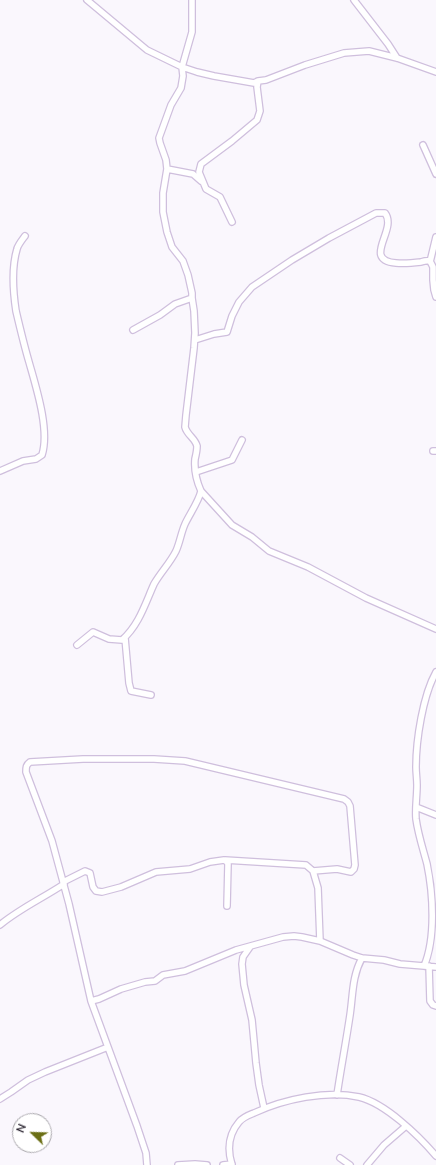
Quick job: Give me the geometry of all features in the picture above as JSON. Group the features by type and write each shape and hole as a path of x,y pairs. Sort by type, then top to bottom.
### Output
{"street":[{"path":"87,0 147,50 182,67 232,80 254,83 305,65 344,54 368,51 397,58 436,72"},
{"path":"192,0 192,32 182,67 183,76 181,88 171,105 159,138 166,160 167,169 162,193 163,212 167,232 172,247 183,261 192,293 195,340 185,427 196,443 197,447 195,461 198,485 201,491 232,525 252,537 269,551 308,567 366,598 436,629"},
{"path":"354,0 397,58"},
{"path":"203,183 199,172 201,164 254,123 259,117 258,81"},
{"path":"423,145 436,174"},
{"path":"167,169 193,174 208,190 220,197 232,222"},
{"path":"195,340 214,334 227,332 239,302 252,288 292,260 376,213 385,213 388,216 387,232 381,246 380,253 382,257 390,262 398,263 430,261 434,267 433,280 436,297"},
{"path":"0,471 23,461 36,459 42,455 44,450 44,430 40,405 16,311 14,297 13,277 17,248 25,236"},
{"path":"430,262 436,237"},
{"path":"133,330 160,315 175,304 192,298"},
{"path":"196,472 232,460 242,440"},
{"path":"77,645 92,632 109,639 122,640 125,638 137,623 155,582 176,551 184,526 200,497 201,491"},
{"path":"125,638 131,692 151,695"},
{"path":"436,672 432,678 427,693 419,733 416,767 416,820 434,884 432,930 427,966 430,1001 436,1006"},
{"path":"147,1165 146,1153 137,1126 92,1001 52,841 26,772 26,767 30,762 84,759 154,759 185,761 344,799 350,806 355,865 354,869 351,872 337,869 313,871"},
{"path":"416,807 436,815"},
{"path":"224,860 228,864 227,906"},
{"path":"0,925 63,883 85,871 90,873 93,886 96,891 102,892 121,887 156,872 190,868 210,862 224,860 306,865 313,871 318,888 320,941"},
{"path":"92,1001 121,989 145,982 155,981 163,976 185,971 223,955 250,946 294,936 320,941 362,958 436,968"},
{"path":"250,946 244,954 242,974 252,1020 257,1070 264,1108"},
{"path":"338,1095 355,974 362,958"},
{"path":"0,1099 33,1078 108,1047"},
{"path":"223,1165 232,1165 229,1155 229,1141 235,1128 246,1116 264,1108 308,1097 338,1095 359,1097 369,1100 389,1112 424,1141 436,1156"},
{"path":"367,1165 384,1145 406,1126"},
{"path":"340,1158 350,1165"},
{"path":"178,1165 207,1165"}]}
